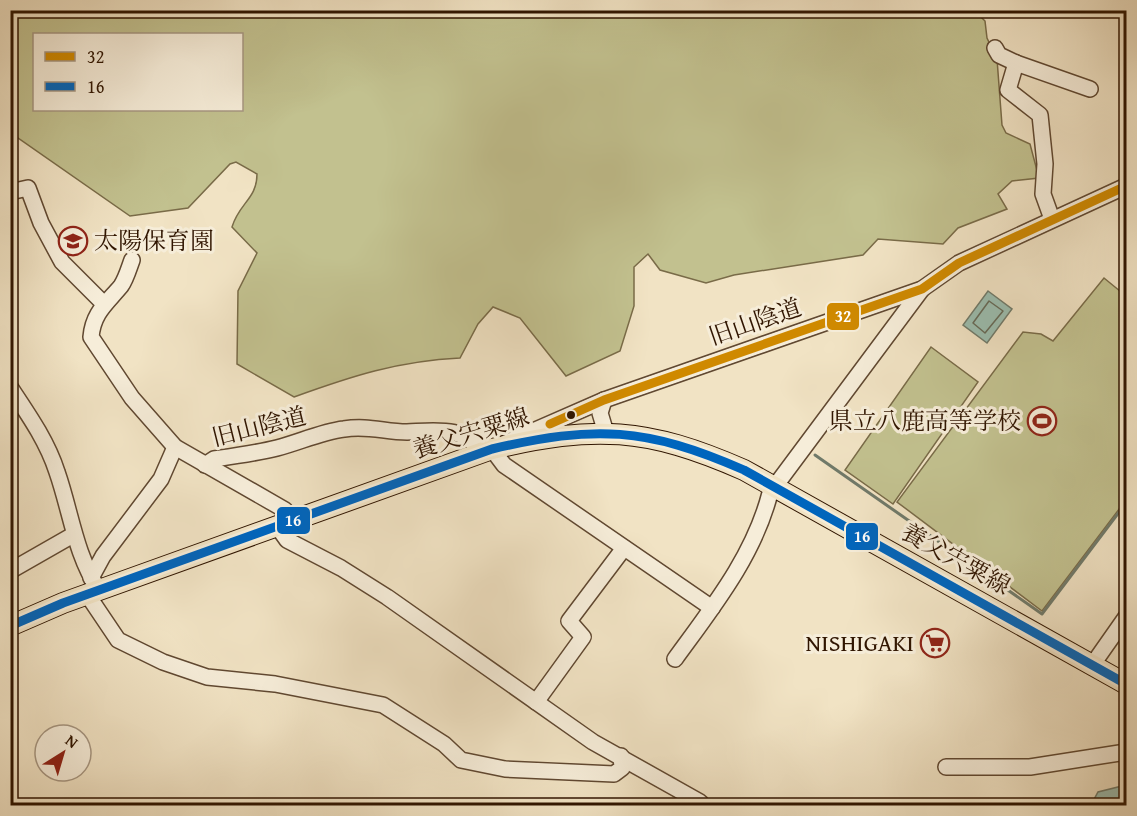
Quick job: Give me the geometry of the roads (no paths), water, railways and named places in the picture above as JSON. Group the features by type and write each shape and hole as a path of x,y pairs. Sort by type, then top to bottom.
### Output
{"main road":[{"name":"養父宍粟線","path":"10,626 92,588 486,452 544,437 606,433 663,439 701,451 775,487 1126,684"}],"street":[{"path":"995,48 999,56 1090,89"},
{"path":"1016,63 1008,90 1040,115 1045,164 1043,194 1053,219"},
{"name":"旧山陰道","path":"104,303 93,321 91,337 132,398 175,447 205,465 214,459 279,447 340,429 364,426 399,432 443,431 465,435 486,452 604,400 922,289 959,263 1126,186"},
{"path":"10,192 28,188 41,223 62,262 104,303 122,285 132,260"},
{"path":"675,659 712,608 758,531 770,493 922,289"},
{"path":"10,387 37,427 57,472 73,535 92,588 117,640 163,662 207,677 275,684 383,705 444,744 461,760 505,768 614,774 622,768 621,756"},
{"path":"604,400 600,413 606,433"},
{"path":"92,588 103,556 161,479 175,447"},
{"path":"486,452 712,608"},
{"path":"205,465 285,510 290,520 282,532 287,540 341,568 387,597 593,742 700,802"},
{"path":"10,571 73,535"},
{"path":"536,702 583,636 569,621 624,548"},
{"path":"1093,664 1126,617"},
{"path":"946,767 1030,767 1126,752"}],"water":[{"path":"988,291 1012,309 987,343 963,325"},
{"path":"1126,785 1126,805 1091,805 1098,792"}],"waterway":[{"path":"815,455 1042,614 1126,503"}],"place":[{"name":"太陽保育園","path":"73,241"},
{"name":"県立八鹿高等学校","path":"1042,421"},
{"name":"NISHIGAKI","path":"935,643"}]}
